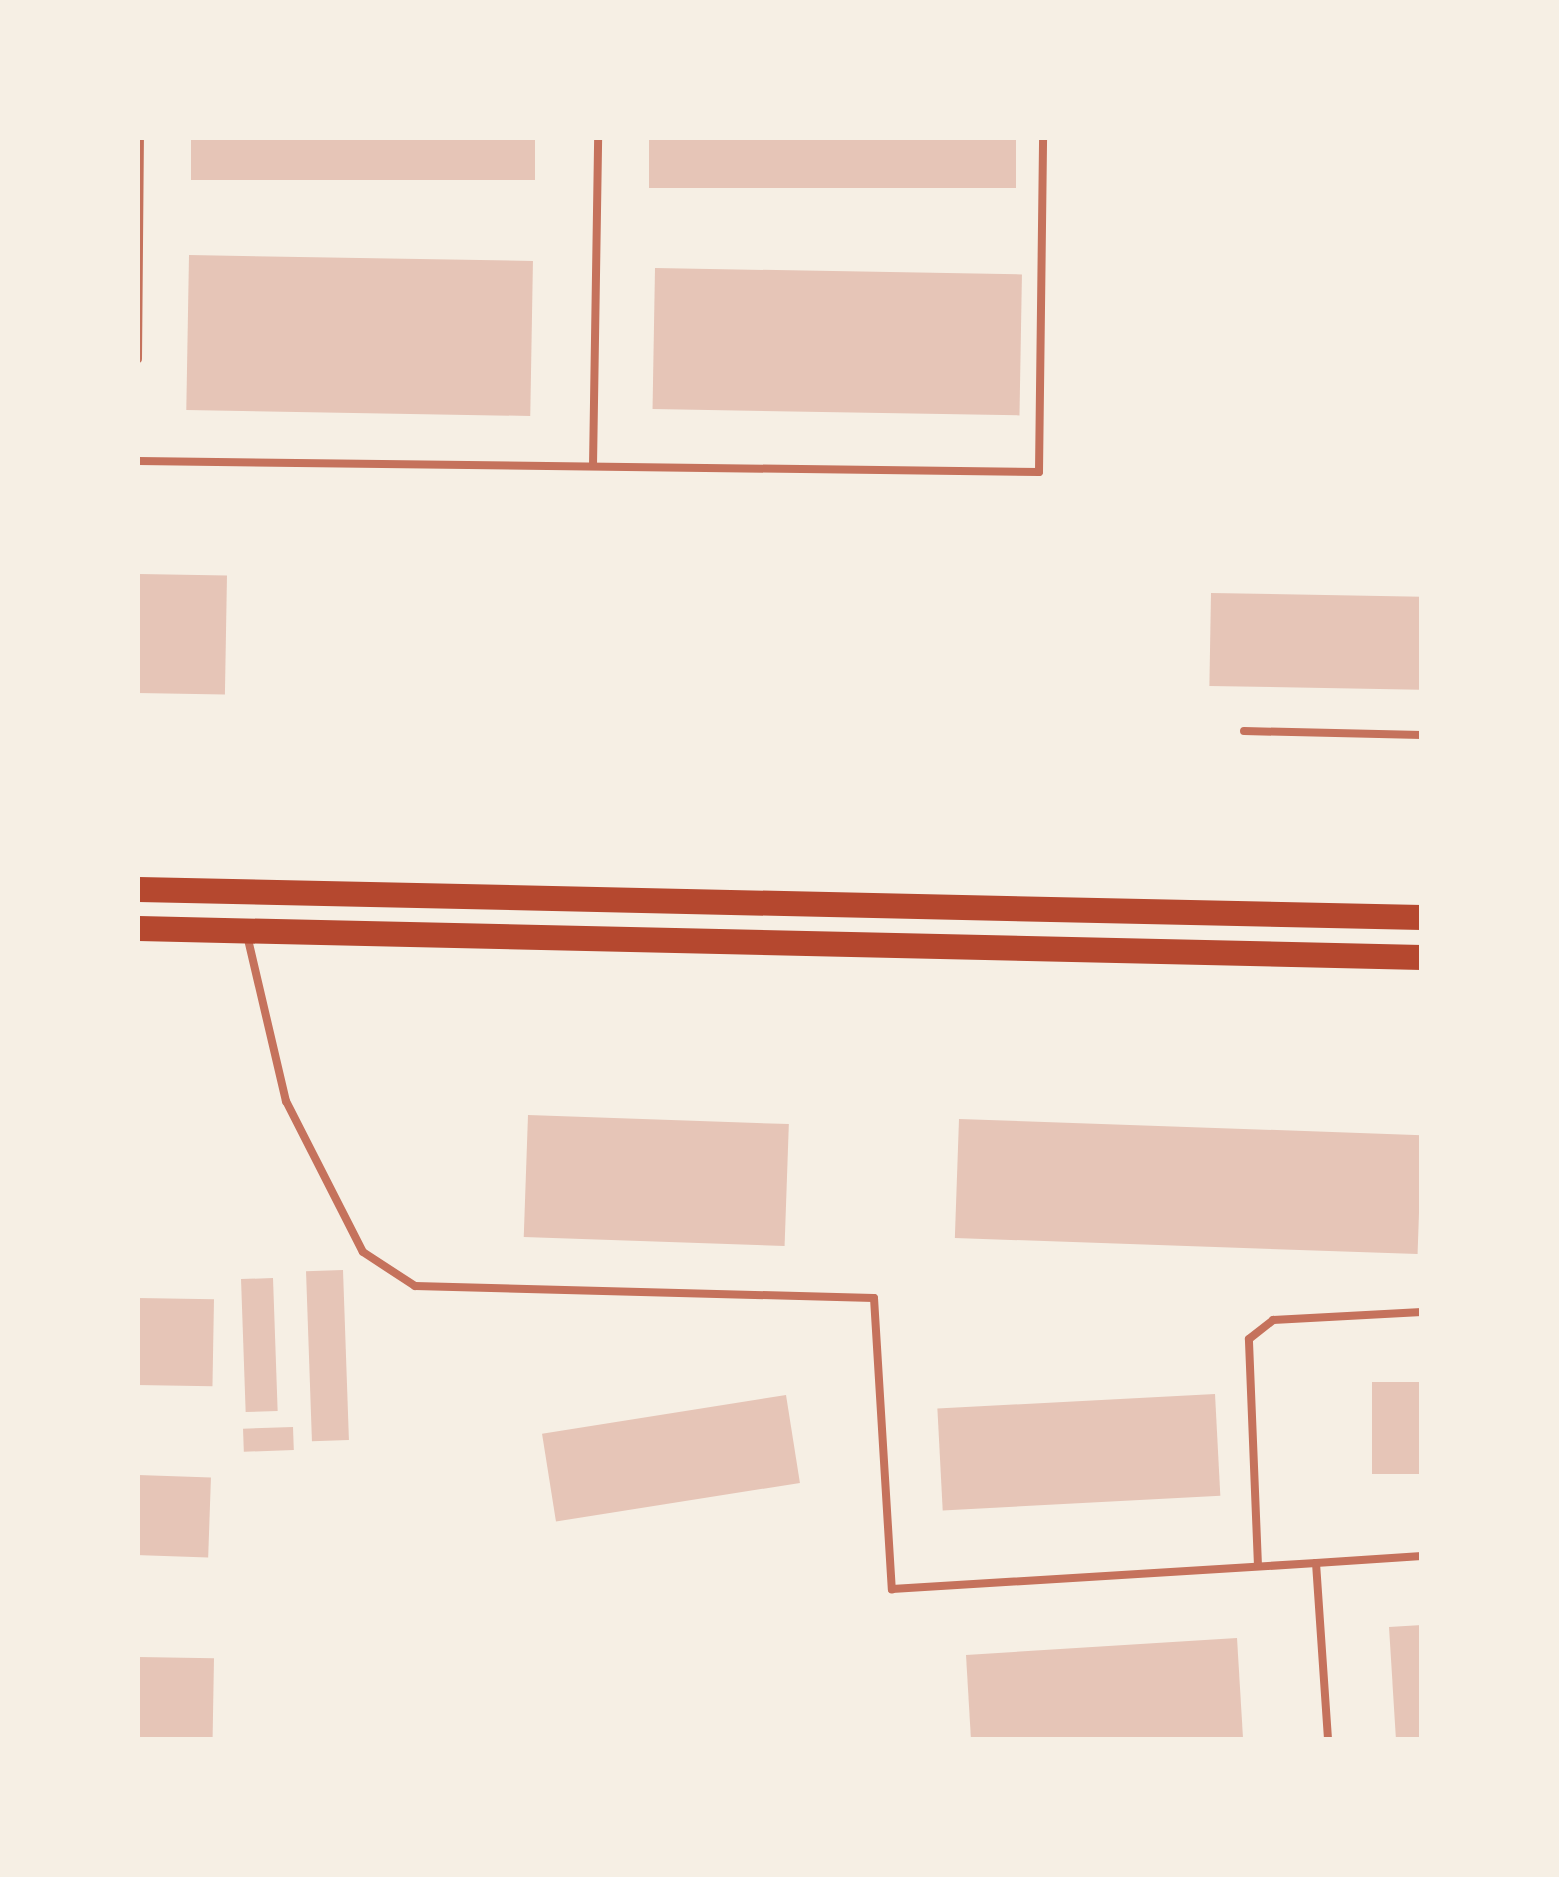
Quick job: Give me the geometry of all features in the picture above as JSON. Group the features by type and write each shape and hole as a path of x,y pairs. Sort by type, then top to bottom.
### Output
{"main road":[{"path":"138,888 1422,917"},
{"path":"138,928 1422,957"}],"lane":[{"path":"138,359 140,138"},
{"path":"593,466 598,138"},
{"path":"138,461 1039,472 1043,138"},
{"path":"1244,731 1422,734"},
{"path":"246,931 286,1100 363,1252 415,1286 874,1298 892,1590 1422,1556"},
{"path":"1258,1566 1249,1338 1273,1320 1422,1312"},
{"path":"1316,1563 1328,1740"}],"building":[{"path":"191,138 535,138 535,180 191,180"},
{"path":"649,138 1016,138 1016,188 649,188"},
{"path":"189,255 533,261 530,416 186,410"},
{"path":"655,268 1022,274 1019,415 653,409"},
{"path":"139,574 227,576 225,695 138,693"},
{"path":"1211,593 1422,597 1420,690 1209,686"},
{"path":"528,1115 789,1124 785,1246 524,1237"},
{"path":"959,1119 1422,1135 1418,1254 955,1238"},
{"path":"343,1270 349,1440 312,1441 306,1271"},
{"path":"273,1278 278,1411 246,1412 241,1279"},
{"path":"138,1298 214,1299 212,1386 138,1385"},
{"path":"1372,1382 1422,1382 1422,1474 1372,1474"},
{"path":"1215,1394 1220,1496 943,1510 937,1409"},
{"path":"786,1395 800,1483 556,1522 542,1434"},
{"path":"293,1427 294,1450 244,1452 243,1429"},
{"path":"138,1475 211,1478 208,1557 138,1555"},
{"path":"1422,1625 1422,1740 1396,1740 1389,1627"},
{"path":"1237,1638 1243,1738 971,1740 966,1655"},
{"path":"138,1657 214,1658 213,1740 138,1740"}]}
